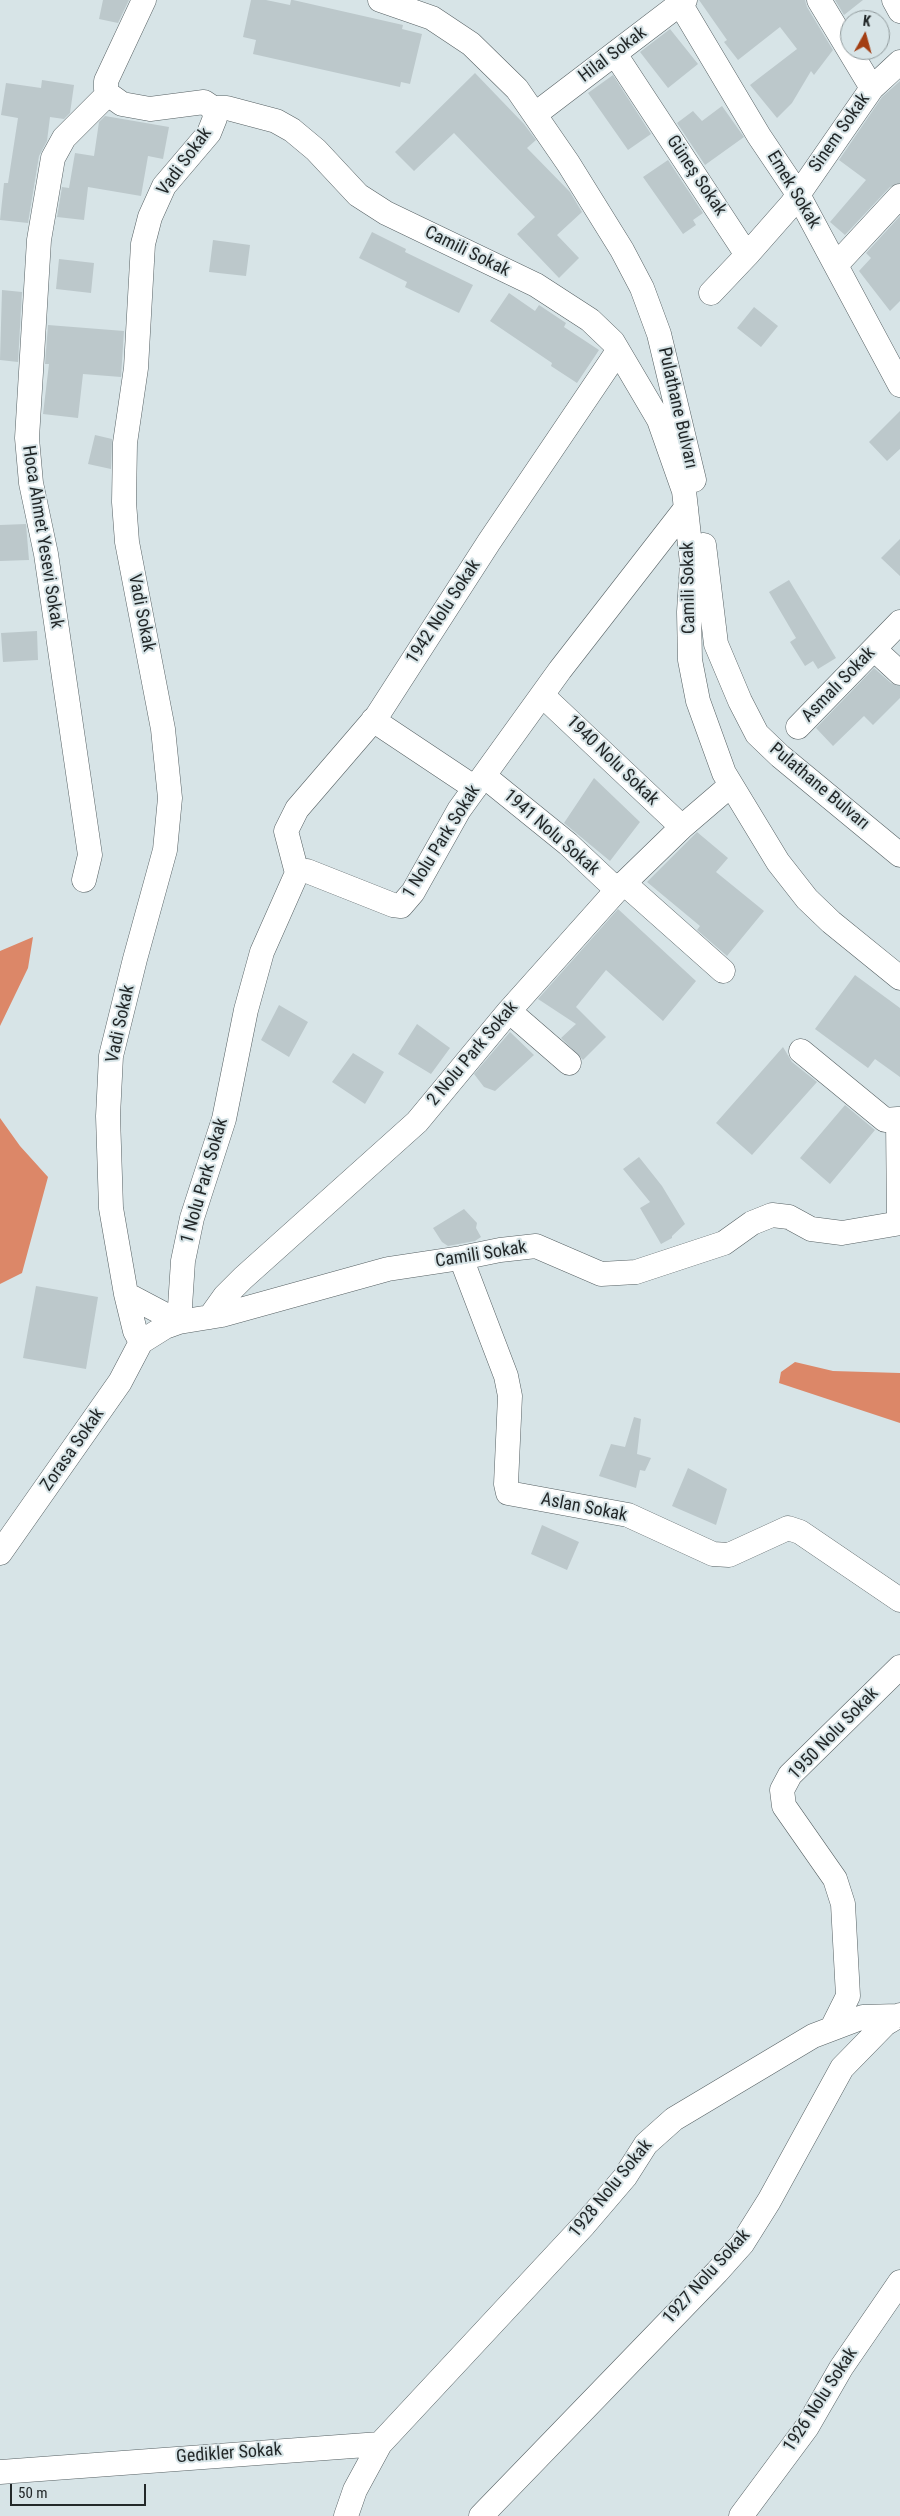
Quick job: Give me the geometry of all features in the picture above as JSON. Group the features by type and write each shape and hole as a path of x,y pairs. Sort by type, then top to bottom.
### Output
{"street":[{"path":"108,94 106,80 144,0"},
{"name":"Pulathane Bulvarı","path":"380,0 432,18 471,44 517,89 568,163 622,250 642,288 659,334 697,495 716,644 740,701 757,734 780,756 900,855"},
{"path":"819,0 872,88"},
{"path":"894,0 900,11"},
{"name":"Hilal Sokak","path":"542,109 681,1"},
{"name":"Emek Sokak","path":"681,1 759,136 798,194 898,373"},
{"name":"Güneş Sokak","path":"615,54 747,255"},
{"name":"Sinem Sokak","path":"747,255 798,194 872,88 900,62"},
{"name":"Vadi Sokak","path":"108,94 122,104 134,108 166,108 204,102 213,108 215,118 209,133 164,186 150,217 142,244 136,368 125,443 124,502 128,542 163,729 170,798 165,850 135,959 112,1056 108,1116 111,1208 126,1294 135,1331 141,1342"},
{"name":"Hoca Ahmet Yesevi Sokak","path":"84,880 90,855 46,554 31,482 26,438 39,240 53,158 64,138 108,94"},
{"name":"Camili Sokak","path":"213,108 227,108 276,121 292,130 316,150 358,195 386,213 536,285 590,320 613,342 659,420 684,491 692,563 689,612 690,660 698,701 724,773 778,862 807,900 900,978"},
{"path":"836,265 900,196"},
{"path":"711,293 747,255"},
{"name":"1942 Nolu Sokak","path":"297,873 286,831 293,816 373,720 489,542 618,352"},
{"name":"1 Nolu Park Sokak","path":"179,1322 183,1261 192,1218 224,1119 246,1010 262,952 297,873 306,871 392,906 401,906 413,892 459,810 542,695 686,508"},
{"name":"Asmalı Sokak","path":"798,727 900,622"},
{"path":"874,649 900,673"},
{"name":"1940 Nolu Sokak","path":"542,695 682,827"},
{"name":"1941 Nolu Sokak","path":"373,720 480,782 568,844 723,971"},
{"name":"2 Nolu Park Sokak","path":"210,1317 225,1296 243,1278 417,1122 509,1011 620,887 682,827 731,785"},
{"path":"509,1011 569,1063"},
{"path":"801,1051 885,1120 899,1119 900,1223"},
{"name":"Camili Sokak","path":"141,1342 165,1327 179,1322 210,1317 388,1269 500,1250 536,1246 601,1274 636,1272 724,1243 752,1223 772,1215 789,1217 811,1229 842,1233 900,1223"},
{"name":"Aslan Sokak","path":"461,1258 506,1376 510,1396 506,1484 508,1493 628,1515 713,1554 729,1555 788,1528 800,1532 900,1600"},
{"path":"126,1294 179,1322"},
{"name":"Zorasa Sokak","path":"0,1554 120,1382 141,1342"},
{"name":"1950 Nolu Sokak","path":"832,2028 848,1996 843,1904 835,1879 784,1806 782,1790 790,1775 900,1667"},
{"name":"1928 Nolu Sokak","path":"380,2444 584,2226 625,2177 646,2144 657,2133 674,2119 813,2036 864,2017 899,2015"},
{"name":"1927 Nolu Sokak","path":"481,2516 742,2244 769,2201 842,2068 885,2024 899,2015"},
{"name":"1926 Nolu Sokak","path":"741,2516 807,2427 841,2368 900,2282"},
{"path":"346,2516 355,2490 380,2444"},
{"name":"Gedikler Sokak","path":"0,2472 380,2444"}],"shaded area":[{"path":"33,937 28,968 0,1026 0,951"},
{"path":"0,1118 20,1146 48,1177 22,1273 0,1284"},
{"path":"795,1362 833,1371 900,1373 900,1423 779,1383 781,1372"}],"building":[{"path":"103,0 129,0 118,23 99,19"},
{"path":"251,0 266,0 290,5 291,0 293,0 403,25 402,29 422,34 410,84 401,82 400,87 253,54 256,40 243,37"},
{"path":"699,0 805,0 807,7 833,50 814,75 811,71 792,103 777,118 750,85 797,49 780,27 738,60 724,42 727,40"},
{"path":"835,0 863,0 850,10 841,10"},
{"path":"670,29 698,64 668,88 640,52"},
{"path":"475,73 524,124 536,140 527,148 570,192 582,212 557,235 579,258 559,278 517,234 535,217 454,133 414,171 395,152"},
{"path":"613,75 651,134 628,150 588,93"},
{"path":"42,80 74,85 70,113 64,119 50,117 47,141 39,156 28,223 0,220 4,183 8,183 18,118 1,115 6,83 41,88"},
{"path":"900,81 900,183 890,187 845,235 830,222 866,180 839,160 882,97"},
{"path":"722,106 744,137 705,165 677,123 693,111 702,121"},
{"path":"105,116 169,127 163,159 148,156 141,196 88,187 84,220 57,217 62,187 69,188 75,153 94,156 99,122"},
{"path":"668,160 703,213 693,220 696,225 683,234 643,177"},
{"path":"900,216 900,301 890,311 859,271 871,258 866,253"},
{"path":"372,232 406,249 405,252 473,285 459,313 405,287 407,282 359,258"},
{"path":"213,240 250,245 246,276 209,272"},
{"path":"59,259 94,263 91,293 56,289"},
{"path":"2,290 22,292 18,362 0,360"},
{"path":"509,293 535,311 539,305 566,323 564,327 599,350 577,383 551,366 552,363 490,321"},
{"path":"754,307 778,326 761,347 737,328"},
{"path":"48,325 124,331 121,377 83,374 78,418 43,414 49,364 45,364"},
{"path":"900,411 900,449 887,461 869,442"},
{"path":"95,435 112,439 111,469 88,464"},
{"path":"26,524 29,560 0,561 0,525"},
{"path":"900,539 900,576 881,558"},
{"path":"789,580 836,658 818,669 813,661 805,666 790,642 796,638 769,592"},
{"path":"37,631 38,660 3,662 1,633"},
{"path":"874,668 891,683 900,686 900,698 873,725 864,716 833,746 816,728"},
{"path":"594,778 640,822 610,861 564,823"},
{"path":"697,832 728,858 716,872 764,911 727,956 697,930 700,926 647,882"},
{"path":"618,909 696,981 663,1021 606,970 576,1007 606,1037 583,1060 561,1038 576,1024 538,999"},
{"path":"855,975 900,1008 900,1077 875,1059 868,1068 815,1029"},
{"path":"279,1005 308,1022 289,1057 261,1040"},
{"path":"417,1024 450,1048 431,1074 398,1054"},
{"path":"510,1032 534,1055 495,1091 484,1087 474,1074"},
{"path":"783,1047 792,1062 817,1082 752,1155 716,1123"},
{"path":"353,1053 384,1072 365,1104 332,1082"},
{"path":"845,1105 875,1130 830,1184 800,1158"},
{"path":"639,1157 662,1186 685,1224 672,1238 661,1244 640,1208 650,1202 623,1169"},
{"path":"464,1209 477,1223 476,1228 481,1237 475,1241 448,1246 442,1242 433,1228"},
{"path":"36,1286 98,1297 86,1369 23,1358"},
{"path":"634,1417 641,1419 637,1454 651,1458 645,1471 640,1470 636,1488 599,1476 611,1444 625,1447"},
{"path":"688,1468 727,1489 716,1525 672,1506"},
{"path":"542,1525 579,1542 567,1570 531,1554"}]}
